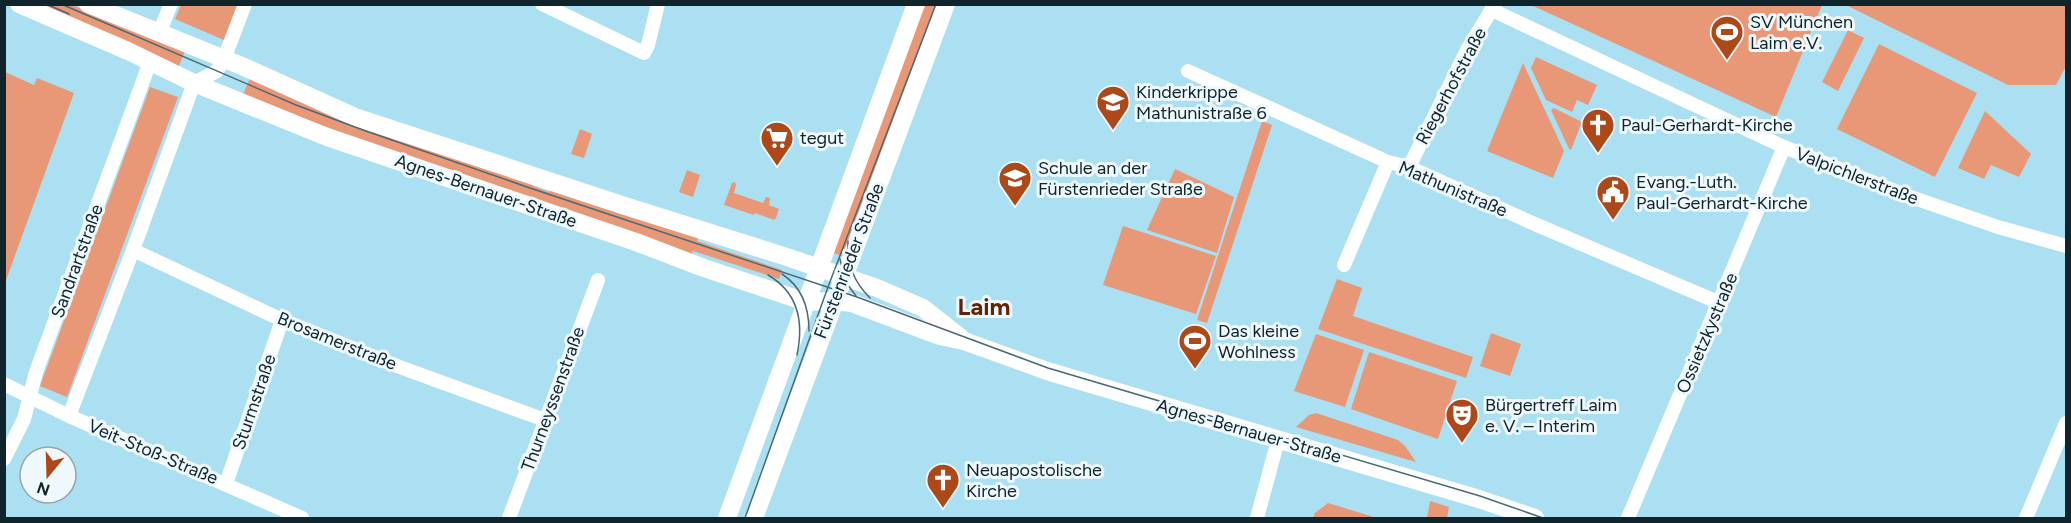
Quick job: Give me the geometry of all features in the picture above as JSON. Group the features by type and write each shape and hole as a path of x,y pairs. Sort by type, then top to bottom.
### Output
{"main road":[{"name":"Agnes-Bernauer-Straße","path":"19,4 194,83 327,137 806,302 852,303 940,336 964,340 1047,371 1479,499 1535,519"},
{"name":"Agnes-Bernauer-Straße","path":"88,4 224,59 374,124 819,268 903,298 923,308 964,340"},
{"name":"Fürstenrieder Straße","path":"727,519 916,4"},
{"name":"Fürstenrieder Straße","path":"754,519 946,4"}],"street":[{"path":"159,33 171,4"},
{"path":"69,416 194,83 217,71 224,59 245,4"},
{"path":"542,4 644,53 658,4"},
{"name":"Valpichlerstraße","path":"1493,7 1784,147 1905,195 1998,227 2067,246"},
{"name":"Riegerhofstraße","path":"1409,167 1467,50 1493,7"},
{"name":"Sandrartstraße","path":"4,459 24,419 36,372 150,62"},
{"name":"Mathunistraße","path":"1188,71 1388,162 1409,167 1546,229 1720,303"},
{"name":"Ossietzkystraße","path":"1629,519 1784,147"},
{"path":"1344,265 1388,162"},
{"name":"Brosamerstraße","path":"133,250 282,320 397,366 545,420"},
{"name":"Thurneyssenstraße","path":"509,519 598,280"},
{"name":"Sturmstraße","path":"226,484 282,320"},
{"name":"Veit-Stoß-Straße","path":"4,384 69,416 302,519"},
{"path":"2026,519 2067,423"},
{"path":"1257,519 1278,440"}],"shaded area":[{"name":"SV München Laim e.V.","path":"1531,4 1822,5 1776,117"},
{"path":"39,5 72,5 185,51 178,68"},
{"path":"181,5 238,5 224,40 175,19"},
{"path":"922,5 941,5 901,111 897,110 843,256 833,253"},
{"name":"SV München Laim e.V.","path":"1846,5 2066,5 2066,66 2056,85 2008,85"},
{"path":"1848,30 1864,38 1838,91 1822,82"},
{"path":"1879,44 1977,93 1935,177 1837,129"},
{"path":"1536,57 1597,85 1588,105 1577,100 1572,112 1546,100 1531,68"},
{"path":"1523,63 1564,151 1553,178 1487,151"},
{"path":"5,72 34,85 37,78 74,93 5,283"},
{"path":"250,78 533,182 533,186 549,192 551,189 699,235 697,241 782,270 779,279 693,251 691,256 242,97"},
{"path":"150,87 178,97 67,397 40,386"},
{"path":"1554,108 1582,122 1571,150 1551,110"},
{"path":"1985,111 2031,154 2019,177 1991,165 1984,179 1958,168"},
{"path":"1262,121 1272,125 1207,323 1197,320"},
{"path":"580,129 592,134 584,158 571,154"},
{"path":"1175,169 1234,197 1217,253 1147,230"},
{"path":"687,170 700,175 693,197 679,192"},
{"path":"735,182 734,193 763,203 766,197 770,198 769,205 779,209 776,218 774,220 755,213 754,215 724,205 732,183"},
{"path":"1123,226 1216,256 1196,314 1103,285"},
{"path":"1337,279 1362,288 1353,316 1473,357 1466,378 1318,329"},
{"path":"1491,333 1521,344 1510,376 1480,366"},
{"path":"1316,334 1364,350 1345,407 1294,391"},
{"path":"1369,352 1457,381 1438,439 1351,409"},
{"path":"1316,413 1398,440 1416,462 1296,427 1309,415"},
{"path":"1430,501 1449,507 1447,518 1427,518"},
{"path":"1328,503 1377,518 1313,518 1315,513"}],"tram line":[{"path":"46,4 69,14"},
{"path":"61,4 296,105 363,130 857,297 1048,368 1480,496 1543,518"},
{"path":"745,518 828,287 936,4"},
{"path":"848,241 853,272 860,286 870,298"},
{"path":"840,259 845,281 856,296"},
{"path":"782,274 795,285 803,299 808,314 809,331"},
{"path":"768,275 787,290 797,309 800,331 797,355"}],"place":[{"name":"SV München Laim e.V.","path":"1727,61"},
{"name":"Kinderkrippe Mathunistraße 6","path":"1113,131"},
{"name":"Paul-Gerhardt-Kirche","path":"1598,154"},
{"name":"tegut","path":"777,167"},
{"name":"Schule an der Fürstenrieder Straße","path":"1015,207"},
{"name":"Evang.-Luth. Paul-Gerhardt-Kirche","path":"1613,221"},
{"name":"Das kleine Wohlness","path":"1195,370"},
{"name":"Bürgertreff Laim e. V. – Interim","path":"1462,444"},
{"name":"Neuapostolische Kirche","path":"943,509"}],"district":[{"name":"Laim","path":"984,306"}]}
